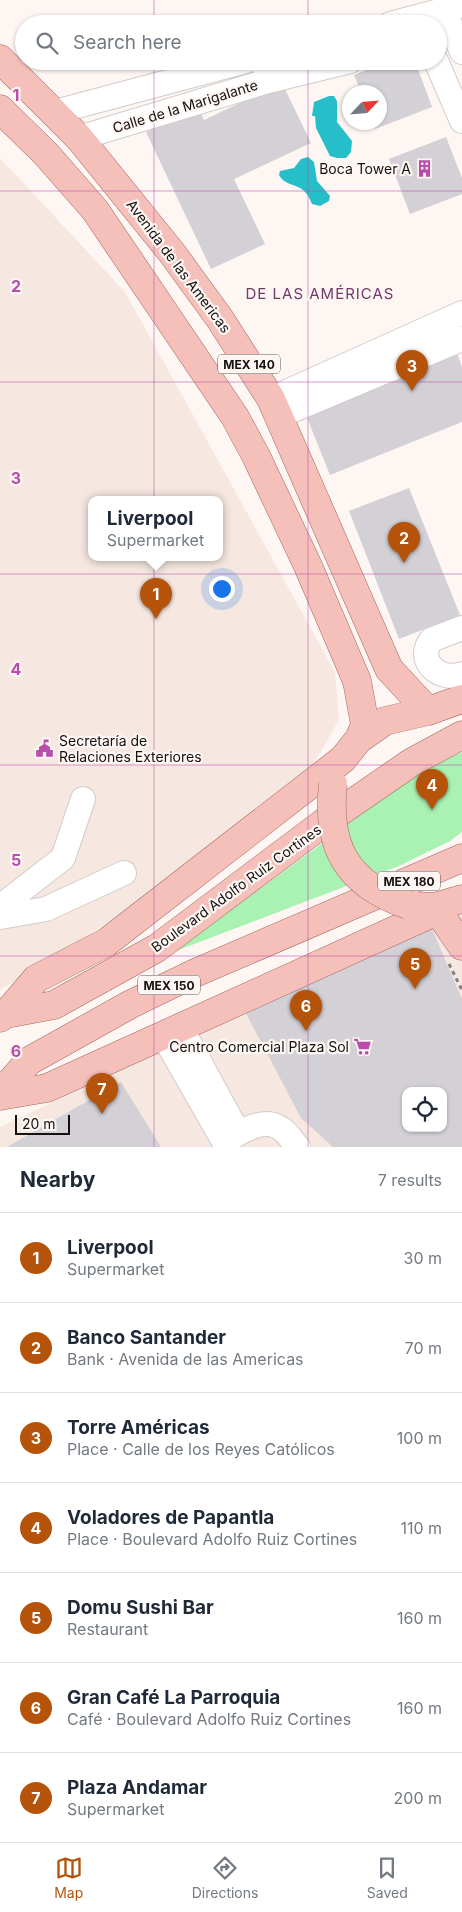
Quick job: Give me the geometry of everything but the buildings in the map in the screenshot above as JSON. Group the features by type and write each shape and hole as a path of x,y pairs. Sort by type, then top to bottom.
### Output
{"main road":[{"name":"Avenida de las Americas","path":"0,59 79,138 172,253 220,319 275,408 389,668 428,711"},
{"name":"MEX 140","path":"0,109 46,154 95,210 235,417 256,456 304,558 356,681 364,726 345,761"},
{"path":"140,277 172,253"},
{"path":"3,1016 36,980 107,942 345,761 385,721 428,711 461,717"},
{"name":"Boulevard Adolfo Ruiz Cortines","path":"3,1016 54,1005 157,948 322,824 412,762 461,717"},
{"path":"345,761 330,810 333,827 345,860 362,881 383,896 421,906 462,899"},
{"name":"MEX 180","path":"356,904 462,858"},
{"name":"MEX 150","path":"0,1095 29,1061 132,1004 195,973 356,904"},
{"path":"421,906 462,946"},
{"path":"0,1095 47,1088 426,916 421,906"}],"street":[{"path":"433,15 453,8 454,41"},
{"name":"Calle de la Marigalante","path":"55,112 212,70"},
{"path":"440,70 462,121"},
{"name":"Calle de la Marigalante","path":"79,138 265,71"},
{"path":"275,408 462,313"},
{"path":"275,408 462,338"},
{"path":"462,628 431,640 426,654 431,668 438,674 454,677 462,674"},
{"path":"0,907 63,858 83,799"},
{"path":"0,917 46,909 124,873"},
{"path":"171,1031 230,1141 267,1123 280,1127 298,1147"}],"shaded area":[{"path":"0,158 125,292 335,672 339,720 313,765 144,900 0,990"},
{"path":"462,900 462,1147 0,1147 0,1127 420,929"}],"green space":[{"path":"462,752 462,832 450,841 399,866 176,951 413,776"}],"water":[{"path":"329,96 334,96 337,101 337,122 352,141 351,152 346,158 330,156 316,128 315,116 312,116 314,102"},
{"path":"308,157 314,162 317,181 330,196 329,201 320,206 312,204 304,191 282,180 279,175 280,171 294,168 301,159"}],"place":[{"name":"Boca Tower A","path":"425,168"},
{"name":"Torre Américas","path":"412,391"},
{"name":"Banco Santander","path":"404,563"},
{"name":"Liverpool","path":"156,619"},
{"name":"Secretaría de Relaciones Exteriores","path":"45,748"},
{"name":"Voladores de Papantla","path":"432,810"},
{"name":"Domu Sushi Bar","path":"415,989"},
{"name":"Gran Café La Parroquia","path":"306,1031"},
{"name":"Centro Comercial Plaza Sol","path":"363,1046"},
{"name":"Plaza Andamar","path":"102,1114"}],"district":[{"name":"DE LAS AMÉRICAS","path":"320,293"}]}
